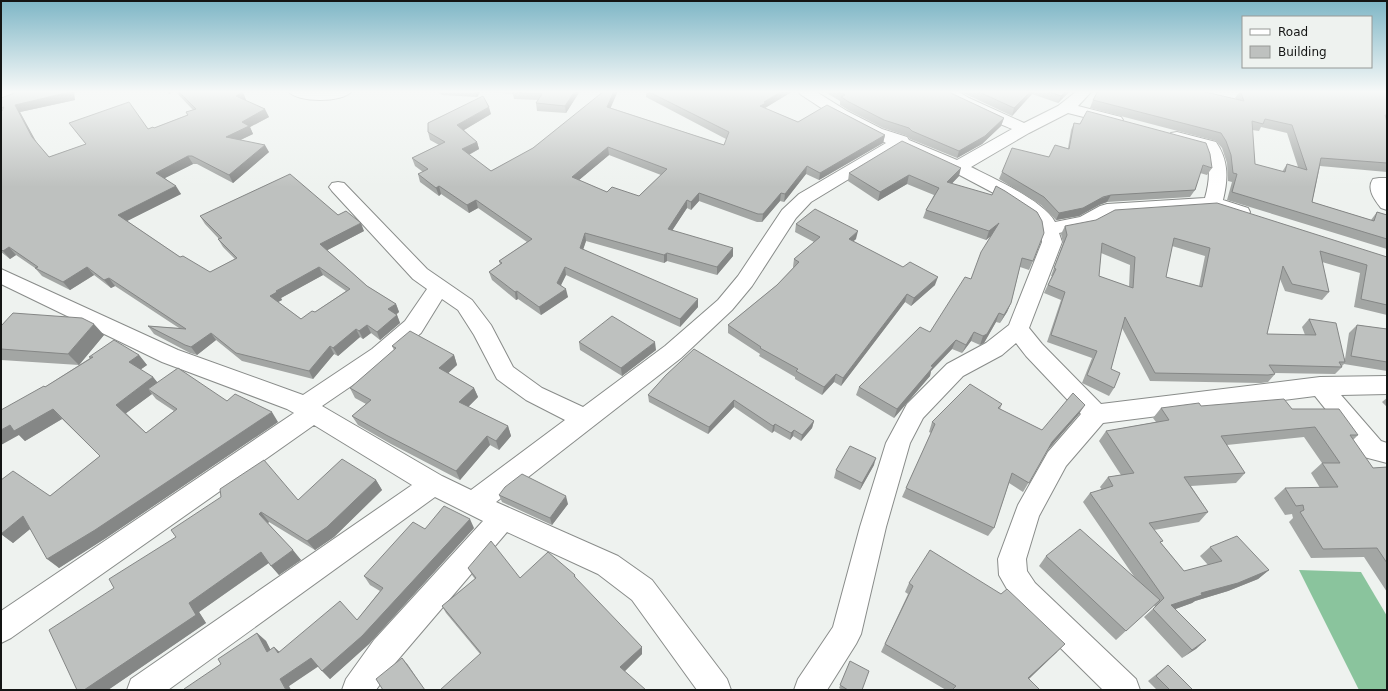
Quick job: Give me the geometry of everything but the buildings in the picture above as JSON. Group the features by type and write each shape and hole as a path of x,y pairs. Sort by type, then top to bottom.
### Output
{"street":[{"path":"809,690 846,634 872,527 898,442 915,411 955,370 994,349 1018,329 1052,242 1049,229 1043,217 1009,194 958,167 939,160 901,141 876,132 859,123"},
{"path":"1011,123 1024,129"},
{"path":"958,167 1037,123"},
{"path":"1160,132 1210,146 1216,158 1220,177 1213,203"},
{"path":"473,504 673,352 724,304 745,281 789,214 805,198 901,141"},
{"path":"1387,183 1379,184 1380,194 1387,204"},
{"path":"338,187 420,274 465,305 483,330 505,373 534,394 585,419"},
{"path":"1049,229 1085,222 1107,210 1213,203 1258,218"},
{"path":"3,280 170,356 295,402 433,484 502,518 608,565 642,590 716,690"},
{"path":"1,628 308,410 380,355 413,327 439,287"},
{"path":"1018,329 1039,354 1096,414"},
{"path":"1125,690 1025,593 1013,575 1012,559 1027,513 1057,459 1096,414 1320,386 1387,385"},
{"path":"1320,386 1373,450 1387,453"},
{"path":"142,690 433,484"},
{"path":"357,690 386,651 502,518"}],"green space":[{"path":"1299,570 1361,572 1387,616 1387,690 1359,690"}]}
